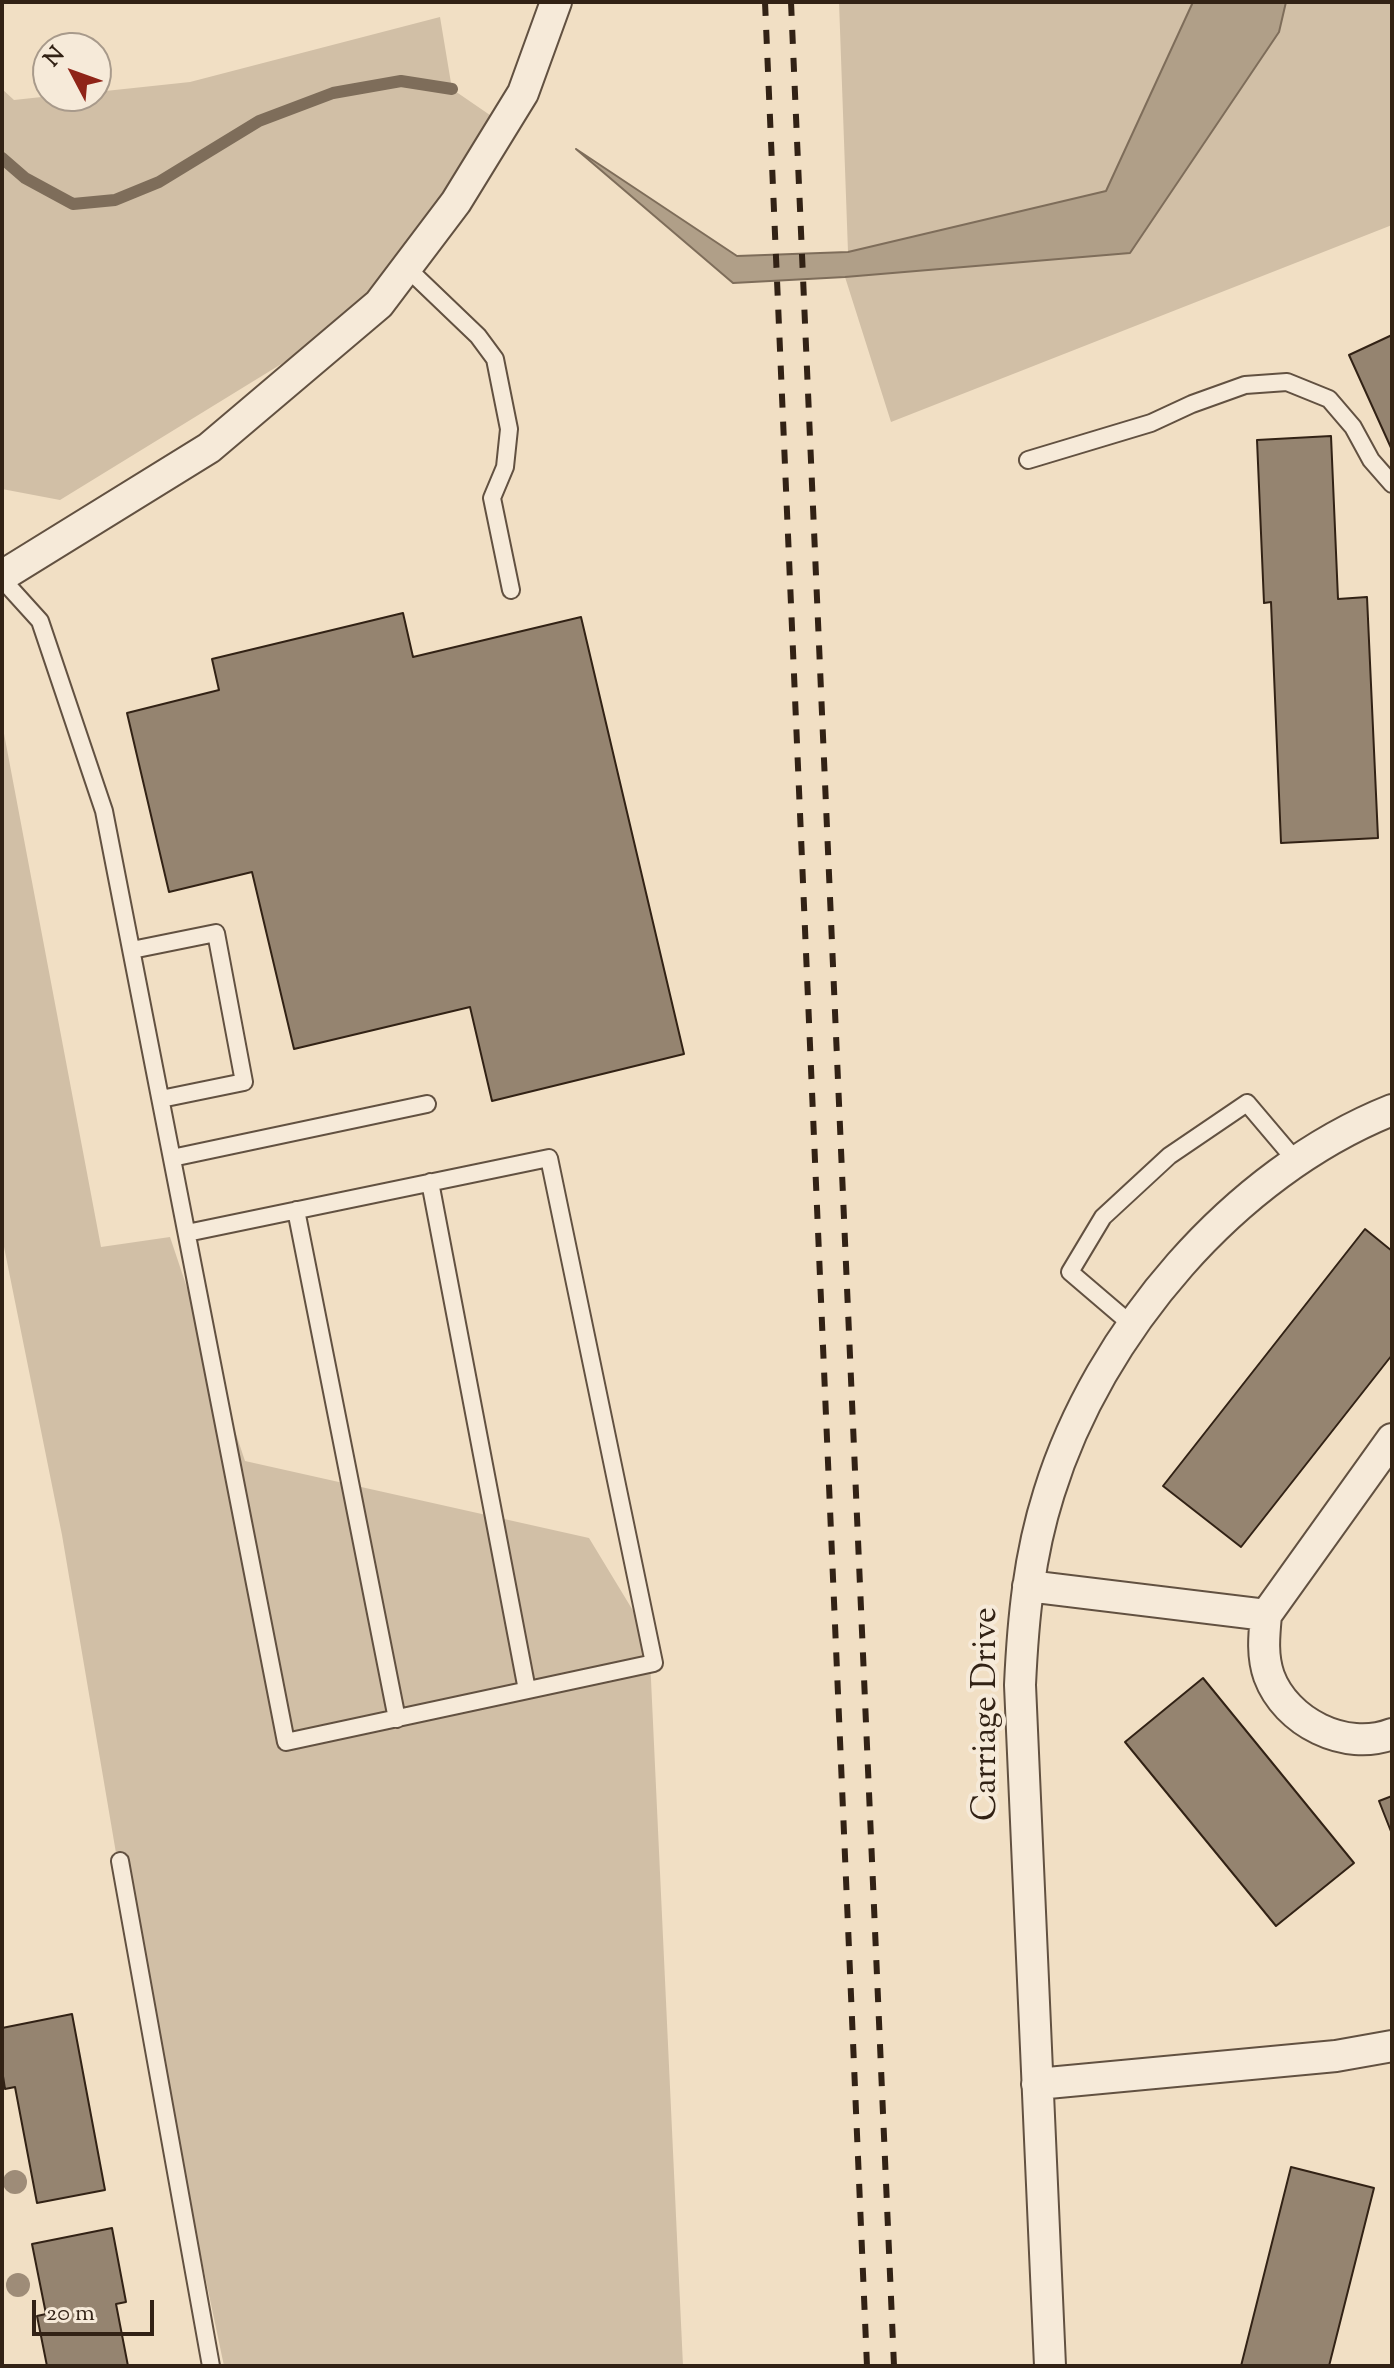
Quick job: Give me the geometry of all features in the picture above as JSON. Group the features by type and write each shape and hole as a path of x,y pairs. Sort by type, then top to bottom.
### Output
{"street":[{"path":"2,577 209,448 379,304 456,202 523,93 556,2"},
{"name":"Carriage Drive","path":"1050,2366 1020,1685 1023,1619 1033,1555 1049,1492 1072,1430 1102,1372 1132,1325 1178,1266 1224,1219 1274,1178 1329,1142 1392,1110"},
{"path":"1392,1439 1266,1615 1263,1646 1269,1675 1278,1694 1299,1718 1326,1733 1356,1739 1392,1734"},
{"path":"1028,1586 1266,1615"},
{"path":"1037,2084 1391,2049"}],"lane":[{"path":"407,268 478,336 495,359 509,429 505,467 492,498 511,590"},
{"path":"1028,460 1151,423 1245,385 1287,382 1329,399 1353,427 1371,460 1392,484"},
{"path":"2,577 40,621 104,811 286,1742 654,1663 549,1158 187,1233"},
{"path":"132,950 216,933 244,1082 161,1099"},
{"path":"1132,1325 1070,1272 1103,1217 1169,1156 1247,1103 1297,1162"},
{"path":"172,1158 427,1104"},
{"path":"430,1182 527,1690"},
{"path":"296,1210 397,1719"},
{"path":"120,1861 211,2366"}],"shaded area":[{"path":"839,2 1193,2 1106,191 848,252"},
{"path":"1193,2 1286,2 1279,32 1130,253 845,277 733,283 576,149 737,256 848,252 1106,191"},
{"path":"1286,2 1392,2 1392,225 891,422 845,277 1130,253 1279,32"},
{"path":"440,17 452,89 503,124 379,304 60,500 2,489 2,89 14,100 32,98 32,112 112,112 112,90 190,82"},
{"path":"2,723 101,1247 170,1237 245,1461 589,1538 649,1637 683,2366 224,2366 116,1853 62,1535 2,1237"}],"building":[{"path":"1392,335 1392,450 1349,355"},
{"path":"1331,436 1338,599 1367,597 1378,838 1281,843 1271,602 1264,603 1257,440"},
{"path":"403,613 413,657 581,617 684,1054 492,1101 470,1007 294,1049 252,872 169,892 127,713 219,690 212,659"},
{"path":"1365,1229 1392,1251 1392,1355 1241,1547 1163,1486"},
{"path":"1203,1678 1354,1863 1276,1926 1125,1742"},
{"path":"1392,1796 1392,1834 1379,1801"},
{"path":"72,2014 105,2190 37,2203 15,2087 5,2089 2,2028"},
{"path":"1291,2167 1374,2188 1329,2366 1241,2366"},
{"path":"112,2228 126,2302 116,2304 128,2366 47,2366 37,2316 46,2314 32,2244"}],"waterway":[{"path":"2,158 25,178 73,204 115,200 159,182 259,121 333,93 401,81 452,89"}],"railway":[{"path":"765,2 867,2366"},
{"path":"791,2 894,2366"}]}
